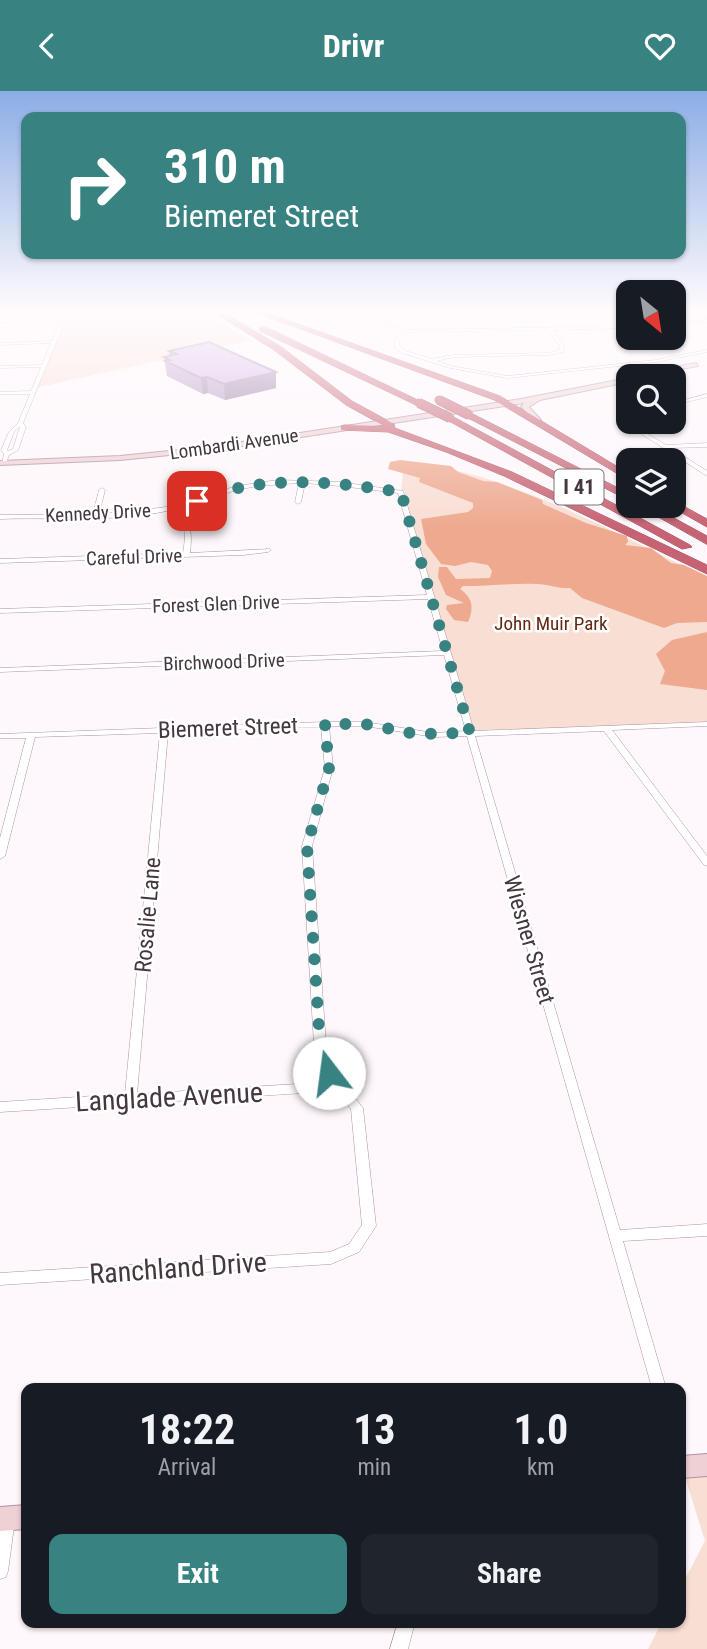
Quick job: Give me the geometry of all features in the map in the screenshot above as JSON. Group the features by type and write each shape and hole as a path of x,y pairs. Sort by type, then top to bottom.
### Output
{"highway":[{"path":"324,384 372,417 508,474 707,570"},
{"name":"I 41","path":"378,384 450,418 707,559"},
{"path":"457,384 508,403 616,469"},
{"name":"I 41","path":"428,395 616,492"},
{"path":"340,425 358,415 349,403"},
{"path":"340,425 386,428 422,439"},
{"path":"686,512 707,524"},
{"path":"666,518 707,541"}],"main road":[{"name":"Lombardi Avenue","path":"3,459 170,454 340,425 372,417 591,384"},
{"name":"Lombardi Avenue","path":"340,425 383,422 508,403 603,384"},
{"path":"537,420 525,406 541,397"},
{"path":"686,1465 707,1465"}],"street":[{"path":"3,459 9,438 20,423 37,384"},
{"path":"0,393 33,392"},
{"path":"686,401 707,395"},
{"path":"3,459 15,450 23,427 20,423"},
{"path":"648,434 707,474"},
{"path":"0,438 9,438"},
{"path":"665,447 707,445"},
{"path":"298,502 302,482"},
{"name":"Kennedy Drive","path":"0,517 173,508 238,487 302,482 343,484 401,492"},
{"path":"96,514 102,490"},
{"name":"Wiesner Street","path":"401,492 658,1383"},
{"path":"173,508 187,521 189,531 186,555"},
{"name":"Careful Drive","path":"0,561 268,550"},
{"name":"Forest Glen Drive","path":"0,611 431,597"},
{"name":"Birchwood Drive","path":"0,670 447,653"},
{"path":"325,724 329,768 307,846 320,1044 329,1073 338,1087"},
{"name":"Biemeret Street","path":"0,736 325,724 365,724 416,734 707,724"},
{"path":"606,728 707,863"},
{"name":"Rosalie Lane","path":"131,1099 164,730"},
{"path":"0,856 31,735"},
{"name":"Langlade Avenue","path":"0,1107 338,1087"},
{"name":"Ranchland Drive","path":"0,1279 331,1258 354,1248 369,1226 357,1108 338,1087"},
{"path":"614,1236 707,1230"},
{"path":"0,1571 11,1518"},
{"path":"399,1649 405,1628"}],"green space":[{"path":"37,384 54,384 35,388"},
{"name":"John Muir Park","path":"404,462 462,472 524,492 587,519 707,578 707,724 470,733 401,492"},
{"path":"707,1465 707,1649 648,1649 659,1628 686,1628 686,1577 705,1541 686,1480 686,1467"}],"shaded area":[{"path":"400,460 451,466 458,472 483,481 497,482 542,500 543,504 586,523 627,536 628,542 625,545 651,548 671,563 684,565 707,576 707,622 677,623 664,628 582,598 570,588 541,584 463,586 460,589 468,596 472,608 470,617 468,622 454,620 446,609 447,605 464,603 446,595 438,577 439,567 447,567 456,579 490,578 492,571 488,565 471,562 455,566 441,564 426,544 421,519 468,512 473,508 473,503 419,482 420,478 388,469 390,462"},
{"path":"707,632 707,690 660,684 665,671 656,654 672,640"}],"route":[{"path":"197,501 238,487 282,482 343,484 401,492 470,733 416,734 365,724 325,724 329,768 307,846 320,1044 329,1073"}]}
